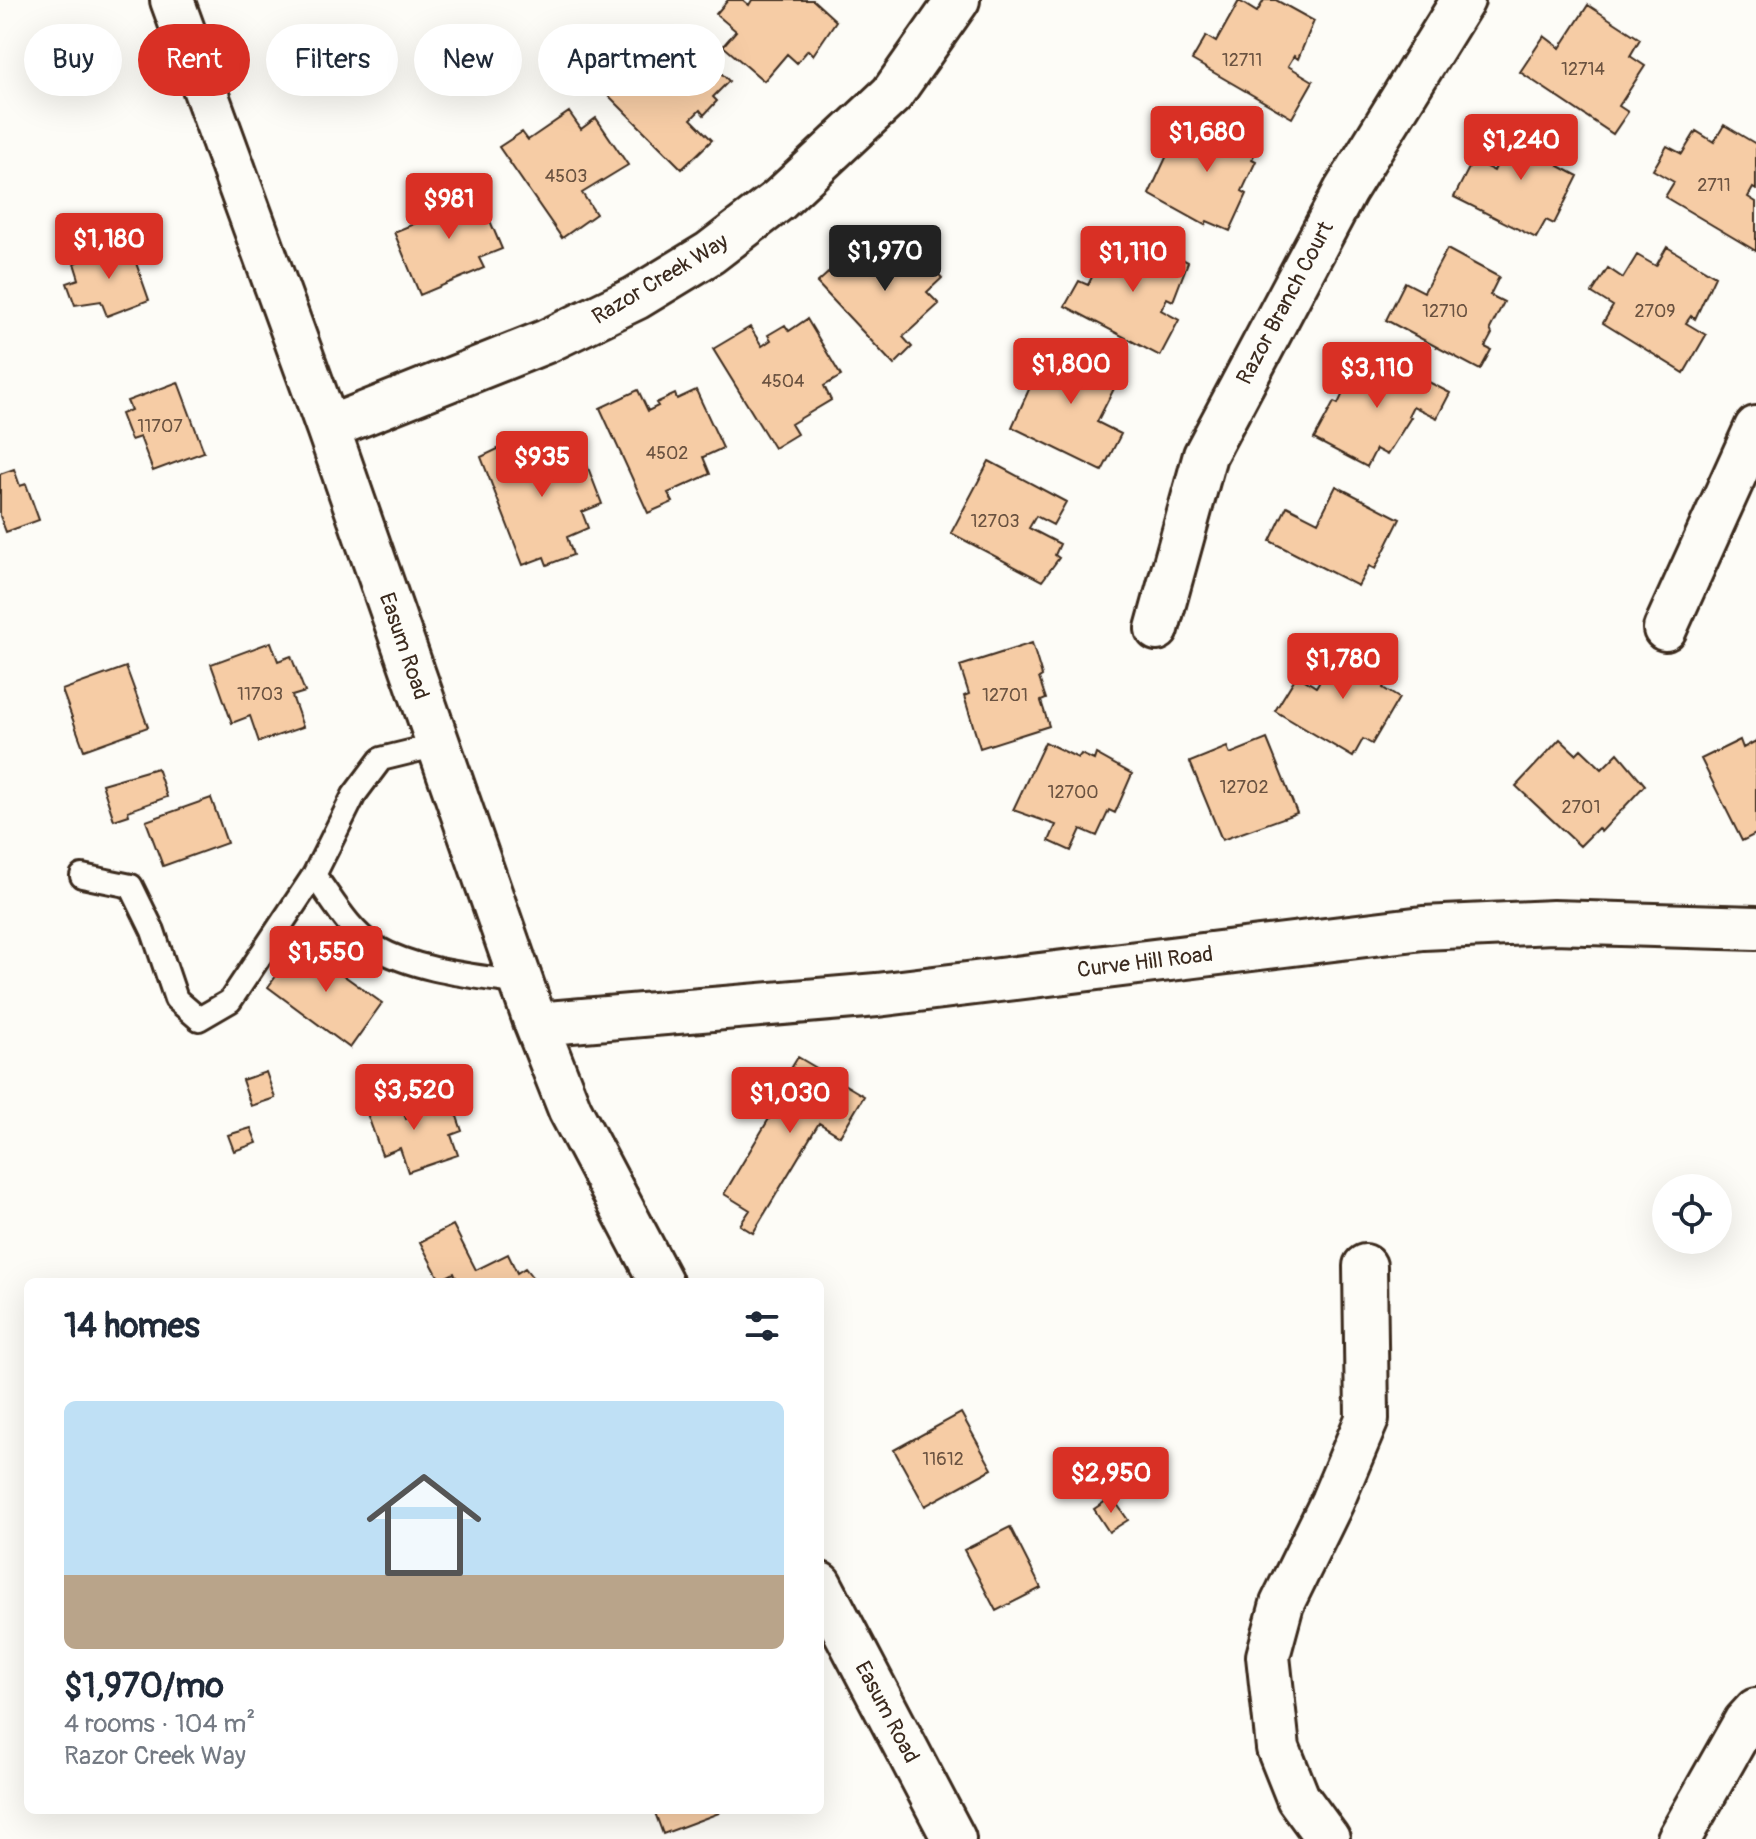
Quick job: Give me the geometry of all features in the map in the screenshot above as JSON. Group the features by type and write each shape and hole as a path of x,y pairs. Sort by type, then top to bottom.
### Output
{"street":[{"name":"Easum Road","path":"172,0 328,428 536,1024 570,1110 659,1278"},
{"name":"Razor Creek Way","path":"328,428 547,341 636,298 710,253 779,200 892,94 958,0"},
{"name":"Razor Branch Court","path":"1157,629 1205,455 1345,191 1463,0"},
{"path":"1665,629 1756,428"},
{"name":"Curve Hill Road","path":"536,1024 877,995 1423,928 1553,922 1756,928"},
{"path":"1328,1839 1298,1798 1278,1748 1268,1656 1282,1604 1327,1514 1367,1419 1365,1266"},
{"name":"Easum Road","path":"824,1592 954,1839"},
{"path":"1679,1839 1745,1722 1756,1710"}],"lane":[{"path":"82,876 131,886 153,931 176,999 199,1019 230,1001 314,875 354,795 381,759 438,745"},
{"path":"314,875 351,926 375,947 445,972 521,983"}],"building":[{"path":"728,0 743,0 749,5 752,0 813,0 836,21 813,55 808,50 797,63 787,54 764,81 725,48 736,31 716,14"},
{"path":"1264,0 1276,0 1314,21 1298,59 1294,56 1288,66 1313,81 1292,118 1192,60 1206,36 1216,42 1239,1 1257,12"},
{"path":"1588,5 1640,39 1630,56 1645,66 1619,106 1628,112 1613,134 1520,72 1544,36 1560,48"},
{"path":"609,96 714,96 717,101 704,115 700,110 691,119 712,140 682,169"},
{"path":"569,112 581,129 596,118 628,165 582,193 596,214 562,238 499,147 522,132 528,140"},
{"path":"1200,115 1260,144 1242,191 1247,194 1230,231 1207,221 1205,225 1149,194 1169,151 1175,154 1185,132 1191,135"},
{"path":"1519,123 1568,149 1559,166 1578,176 1554,224 1546,220 1536,238 1454,197 1473,160 1494,171 1500,158 1496,155 1505,136 1511,140"},
{"path":"1724,125 1756,144 1756,190 1753,188 1748,197 1756,202 1756,251 1665,197 1674,182 1653,170 1667,146 1682,154 1696,131 1714,142"},
{"path":"471,176 502,249 479,258 484,268 420,295 394,232 458,206 449,185"},
{"path":"895,232 898,236 901,233 942,278 927,292 939,304 903,337 912,347 894,365 817,283 848,255 858,266"},
{"path":"1138,236 1188,262 1173,301 1167,298 1161,310 1179,320 1160,356 1065,306 1079,281 1088,285 1109,243 1129,253"},
{"path":"129,243 149,300 107,316 101,301 75,305 67,283 79,279 74,263"},
{"path":"1667,247 1715,276 1695,319 1691,316 1686,323 1706,335 1684,373 1603,323 1613,306 1592,293 1608,268 1623,278 1637,255 1656,266"},
{"path":"1447,249 1499,277 1490,295 1504,302 1490,329 1492,334 1485,347 1491,350 1480,370 1386,320 1405,282 1424,292"},
{"path":"807,319 841,376 824,386 831,400 791,424 797,434 774,448 713,349 750,327 762,346 771,340 768,335 785,325 789,331"},
{"path":"1060,342 1122,373 1097,422 1121,434 1102,471 1012,427 1044,356 1051,360"},
{"path":"1371,352 1450,393 1437,418 1413,406 1408,416 1411,417 1387,455 1376,449 1367,467 1314,439 1334,402 1338,404 1350,378 1355,381"},
{"path":"178,382 204,452 153,471 140,437 131,440 121,414 131,410 127,401"},
{"path":"638,390 648,411 658,406 656,403 675,394 677,399 696,390 723,448 703,457 710,474 668,493 673,502 648,513 600,408"},
{"path":"521,438 528,457 548,450 551,458 580,447 602,504 582,512 588,528 567,537 573,555 547,565 544,557 523,565 481,457"},
{"path":"989,461 1066,502 1053,525 1036,516 1029,528 1060,544 1055,555 1059,558 1042,581 951,533"},
{"path":"14,469 20,486 26,484 39,520 6,532 0,516 0,474"},
{"path":"1336,486 1400,519 1375,569 1369,566 1358,586 1270,541 1287,506 1318,522"},
{"path":"271,642 278,661 291,656 305,692 292,696 303,727 259,742 250,716 232,723 211,664"},
{"path":"1344,642 1394,671 1383,688 1399,698 1372,744 1363,739 1353,757 1275,711 1297,675 1316,687 1322,677 1318,675 1329,656 1334,659"},
{"path":"1032,643 1042,676 1039,678 1046,699 1041,701 1049,726 980,748 964,696 969,694 960,666"},
{"path":"126,667 148,727 84,750 62,690"},
{"path":"1267,739 1297,813 1222,840 1190,762 1227,747 1230,754"},
{"path":"1560,739 1576,754 1581,749 1602,769 1618,753 1645,785 1601,832 1598,828 1580,846 1516,786"},
{"path":"1740,740 1743,748 1756,741 1756,834 1742,841 1701,759"},
{"path":"1045,742 1078,758 1081,754 1094,760 1096,754 1132,774 1115,813 1109,810 1097,836 1081,829 1071,851 1049,841 1056,825 1013,810"},
{"path":"157,768 167,797 128,811 129,815 114,820 102,784"},
{"path":"211,798 227,843 163,866 146,821"},
{"path":"300,944 322,960 328,950 346,963 339,972 382,1003 350,1048 268,987"},
{"path":"798,1057 864,1096 840,1136 819,1123 753,1233 740,1225 750,1210 724,1194 770,1117 764,1113"},
{"path":"266,1072 275,1098 251,1106 242,1080"},
{"path":"396,1093 406,1119 452,1102 462,1131 451,1135 458,1155 408,1172 400,1148 382,1155 364,1105"},
{"path":"251,1128 257,1143 234,1151 228,1135"},
{"path":"453,1225 476,1270 508,1254 517,1273 525,1268 533,1278 456,1278 454,1273 439,1278 420,1242"},
{"path":"961,1413 992,1469 925,1506 894,1450"},
{"path":"1112,1497 1128,1520 1109,1532 1094,1509"},
{"path":"1010,1527 1041,1588 996,1611 964,1550"},
{"path":"656,1814 716,1814 663,1834"}]}
